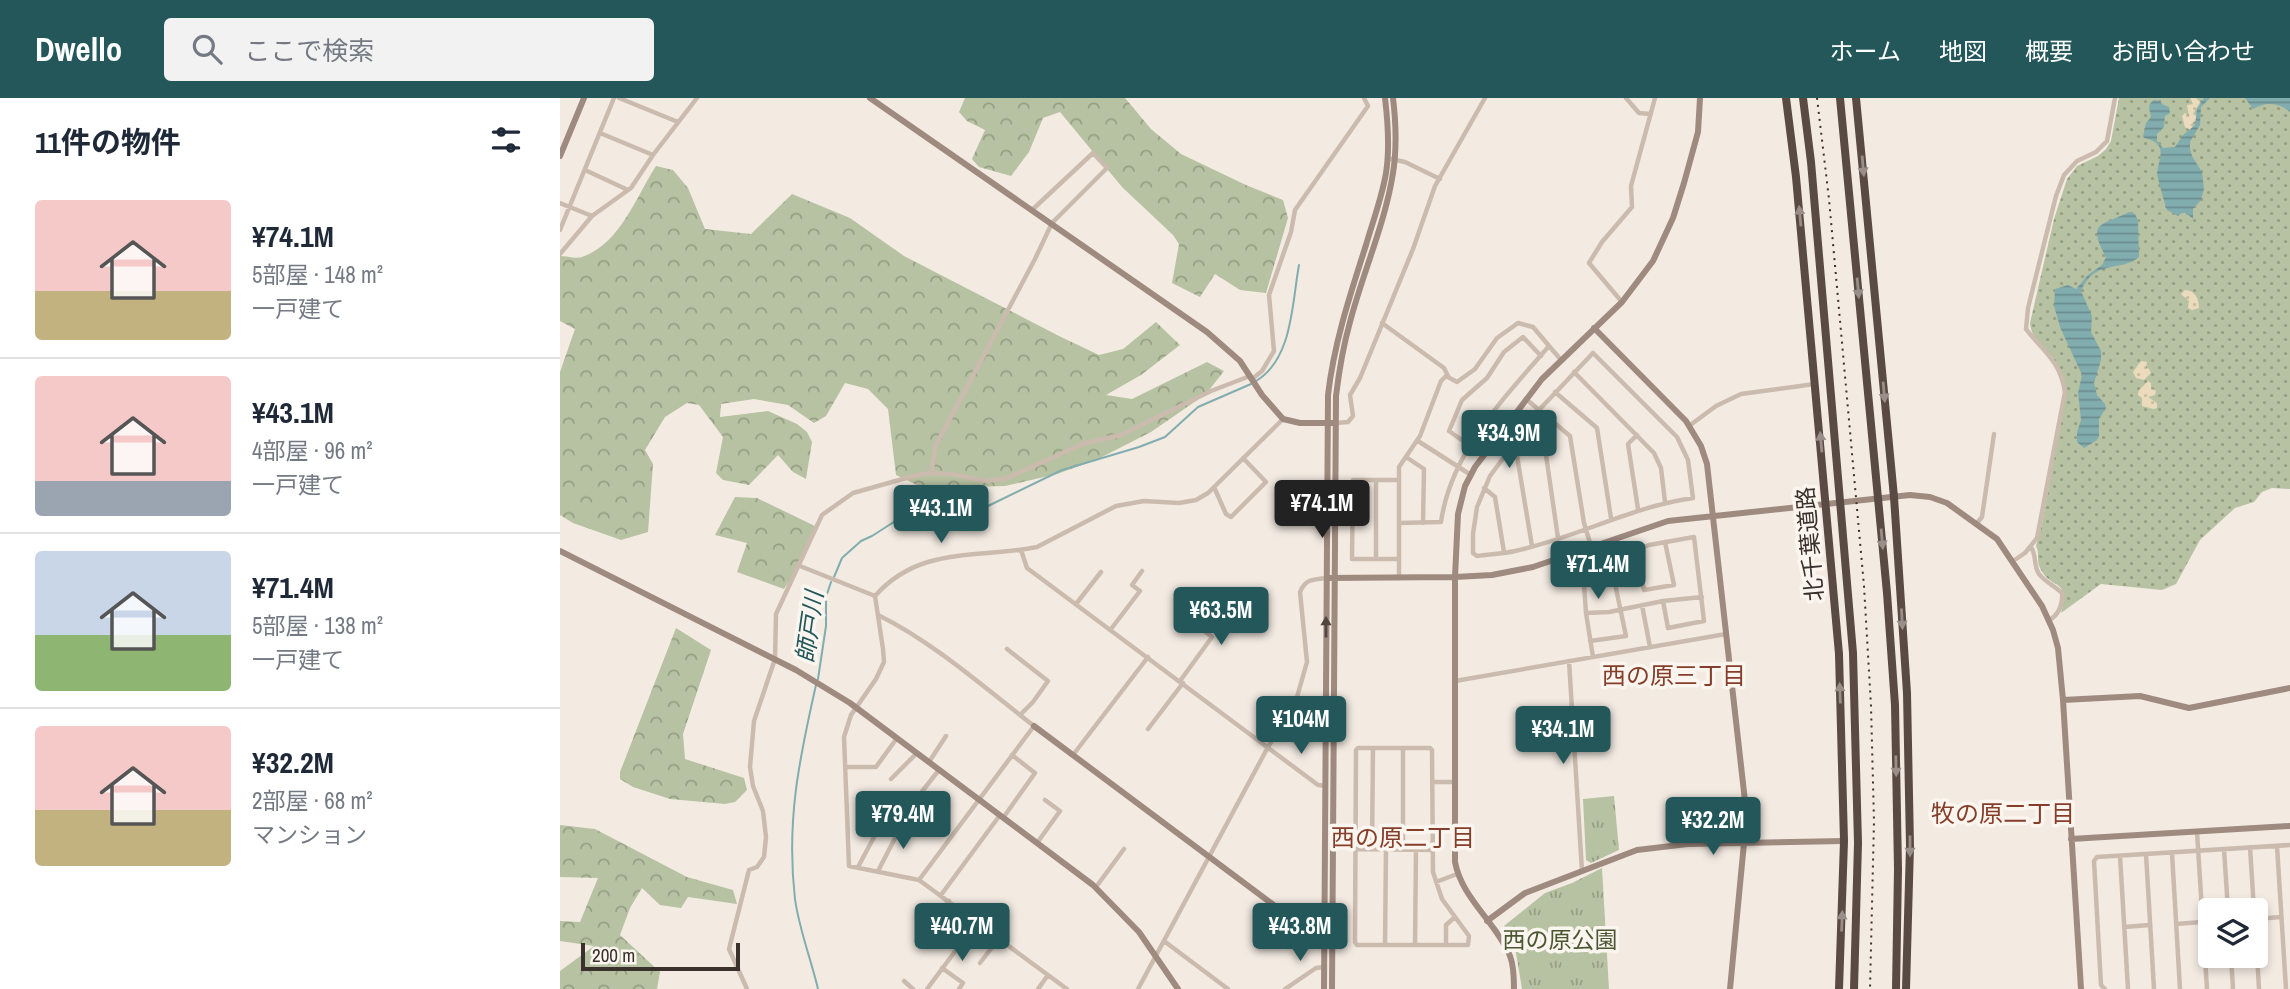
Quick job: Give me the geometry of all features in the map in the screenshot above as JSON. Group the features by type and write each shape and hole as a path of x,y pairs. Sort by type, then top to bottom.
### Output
{"highway":[{"name":"北千葉道路","path":"1786,98 1829,504 1839,654 1844,841 1839,989"},
{"name":"北千葉道路","path":"1803,98 1853,653 1858,843 1854,989"},
{"path":"1840,98 1895,705 1898,869 1896,989"},
{"path":"1856,98 1907,692 1910,846 1906,989"}],"street":[{"path":"560,156 584,98"},
{"path":"560,230 616,98 678,122"},
{"path":"560,254 592,216 628,190 697,98"},
{"path":"870,98 1207,332 1240,361 1283,419 1300,423 1348,422 1353,416 1350,395 1360,378 1440,179 1485,98"},
{"path":"747,989 729,949 749,870 757,867 764,857 766,837 763,811 753,786 750,767 754,721 775,659 776,614 822,515 853,493 890,481 931,473 986,481 1005,479 1085,443 1121,435 1211,391 1262,371 1274,351 1269,295 1291,232 1295,210 1368,106 1364,98"},
{"path":"1385,98 1391,159"},
{"path":"1332,989 1335,578 1330,383 1343,316 1391,159 1396,132 1393,98"},
{"path":"1626,98 1639,113 1651,114"},
{"path":"1622,302 1589,263 1602,242 1632,206 1631,186 1655,98"},
{"path":"1514,989 1511,958 1457,874 1454,847 1454,681 1458,514 1471,475 1484,453 1526,398 1561,360 1622,302 1653,261 1673,218 1698,132 1700,98"},
{"path":"2013,561 2031,547 2040,526 2065,392 2056,363 2026,328 2028,308 2056,196 2064,176 2077,161 2096,152 2107,141 2115,98"},
{"path":"600,134 653,155"},
{"path":"931,473 936,445 1052,223 1107,168 1093,153 1032,209"},
{"path":"1391,159 1440,179"},
{"path":"584,170 628,190"},
{"path":"560,203 592,216"},
{"path":"1382,323 1444,368 1448,376 1457,382 1475,369 1497,338 1518,323 1533,327 1561,360"},
{"path":"1594,328 1689,426 1705,456 1744,789 1744,843 1730,989"},
{"path":"1470,446 1449,431 1462,400 1487,378 1504,352 1523,337 1541,356"},
{"path":"1399,523 1441,523 1448,490 1457,467 1502,401 1549,346"},
{"path":"1593,353 1677,437 1688,460 1693,498 1638,509 1532,546 1477,556 1474,553 1474,526 1484,488 1509,449 1555,392 1593,353"},
{"path":"1574,372 1654,453 1658,461 1665,502"},
{"path":"1399,578 1399,467 1418,441 1441,381 1448,376"},
{"path":"1689,426 1716,406 1741,394 1815,384"},
{"path":"1555,392 1597,428 1611,518"},
{"path":"1526,398 1570,436 1591,546"},
{"path":"1066,989 919,880 849,866 844,737 846,726 856,707 876,679 884,662 875,597 890,581 927,562 949,556 1037,547 1116,506 1144,501 1179,503 1196,500 1214,487 1283,419"},
{"path":"1324,989 1331,423"},
{"path":"1523,431 1545,448 1559,538"},
{"path":"1977,523 1982,517 1994,434"},
{"path":"1637,435 1628,444 1638,509"},
{"path":"1418,441 1471,475"},
{"path":"1509,449 1517,456 1532,546"},
{"path":"1406,457 1424,469 1423,523"},
{"path":"1214,487 1226,514 1231,517 1266,482 1243,458"},
{"path":"1399,480 1353,480 1352,559 1399,559"},
{"path":"1376,559 1377,480"},
{"path":"1484,488 1495,497 1504,552"},
{"path":"1138,989 1268,747 1295,704 1307,657 1300,592 1311,579 1483,576 1522,570 1661,523 1919,495 1956,508 1997,539 2049,620 2058,648 2063,700 2081,989"},
{"path":"1583,570 1636,550 1694,537 1704,621 1666,626 1663,601"},
{"path":"1636,550 1644,590 1674,585 1665,542"},
{"path":"2031,547 2035,552 2034,563 2039,574 2062,593 2057,615 2049,620"},
{"path":"1021,550 1027,568 1318,785 1326,786"},
{"path":"560,551 796,670 856,707 1096,887 1139,932 1178,989"},
{"path":"1577,552 1583,570 1593,657"},
{"path":"1590,641 1626,636 1610,560"},
{"path":"800,566 875,597"},
{"path":"1111,629 1140,591 1132,585 1142,571"},
{"path":"1076,604 1101,572"},
{"path":"1586,613 1702,597"},
{"path":"1642,605 1650,647"},
{"path":"877,614 923,641 1318,938 1325,939"},
{"path":"1148,729 1212,637 1190,620"},
{"path":"1454,681 1726,634"},
{"path":"1007,649 1048,681 1020,715"},
{"path":"1073,755 1148,657"},
{"path":"1569,661 1582,871"},
{"path":"2063,700 2140,696 2189,708 2290,688"},
{"path":"919,880 1034,726"},
{"path":"929,762 946,736"},
{"path":"846,767 876,767 897,738"},
{"path":"1372,849 1373,748"},
{"path":"1373,748 1432,750 1433,872 1442,898 1469,936 1469,943 1466,945 1357,945 1355,942 1356,750 1373,748"},
{"path":"1403,748 1403,849"},
{"path":"891,779 917,753"},
{"path":"941,895 1035,773 1012,755"},
{"path":"920,794 939,770"},
{"path":"1433,782 1454,782"},
{"path":"1037,843 1060,811 1045,800"},
{"path":"858,867 889,809"},
{"path":"878,871 905,820"},
{"path":"2071,839 2290,827"},
{"path":"2197,832 2201,898"},
{"path":"1487,921 1525,893 1622,855 1651,847 1844,841"},
{"path":"2105,989 2101,985 2094,861 2097,857 2290,845"},
{"path":"2277,846 2281,917 2287,959 2286,989"},
{"path":"2250,848 2253,898"},
{"path":"1096,887 1124,849"},
{"path":"1355,849 1433,850"},
{"path":"1385,945 1386,849"},
{"path":"1415,945 1416,849"},
{"path":"2224,849 2227,898"},
{"path":"2172,853 2180,989"},
{"path":"2146,854 2154,989"},
{"path":"2120,856 2128,989"},
{"path":"1436,882 1457,874"},
{"path":"927,927 949,901"},
{"path":"1446,945 1446,925 1455,917"},
{"path":"2268,918 2281,917"},
{"path":"926,989 977,922"},
{"path":"2176,924 2198,922"},
{"path":"2124,927 2150,925"},
{"path":"980,963 999,938"},
{"path":"1164,941 1228,989"},
{"path":"1285,989 1314,969 1324,967"},
{"path":"942,968 963,983 959,989"},
{"path":"2207,968 2207,989"},
{"path":"2232,968 2233,989"},
{"path":"2258,968 2259,989"},
{"path":"1038,989 1048,975"},
{"path":"904,981 913,989"}],"green space":[{"path":"965,98 1125,98 1151,129 1181,154 1283,200 1288,218 1266,293 1240,290 1215,274 1200,297 1172,283 1179,244 1173,235 1122,187 1060,112 1043,118 1029,152 1011,176 979,167 972,159 985,130 967,121 959,112"},
{"path":"2119,98 2290,98 2290,489 2272,488 2262,492 2254,502 2235,508 2200,540 2176,584 2162,590 2101,584 2061,613 2062,589 2044,575 2038,562 2036,546 2064,401 2064,385 2062,373 2037,340 2030,323 2054,219 2067,179 2077,166 2106,149 2111,141"},
{"path":"656,166 673,170 688,188 705,229 751,234 792,194 850,218 904,256 1099,355 1123,349 1156,322 1180,345 1141,375 1106,395 1132,399 1207,362 1224,371 1206,394 1151,432 1096,460 1057,474 1005,486 921,487 896,475 888,409 868,389 845,383 826,416 814,423 788,405 754,399 721,404 720,417 768,411 797,424 807,432 812,442 806,479 793,472 778,455 749,485 723,480 716,473 723,437 699,405 687,403 665,417 645,450 653,464 648,532 621,540 573,523 560,515 560,372 575,329 560,321 560,256 582,257 607,242 626,218"},
{"path":"735,497 757,498 817,527 784,589 737,572 747,543 715,535"},
{"path":"676,628 711,650 683,734 685,759 744,778 747,790 735,802 725,804 670,799 633,787 620,779 620,772"},
{"path":"1614,796 1619,850 1591,863 1586,860 1583,799"},
{"path":"560,825 595,829 687,877 733,890 737,904 688,897 681,908 660,905 642,888 630,908 620,935 660,972 657,989 560,989 560,971 594,946 560,941 560,921 580,922 598,878 560,877"},
{"name":"西の原公園","path":"1602,868 1609,989 1522,989 1516,953 1504,926 1545,893"}],"sand":[{"path":"2190,98 2196,98 2200,102 2193,114 2196,121 2190,125 2193,127 2190,130 2185,127 2182,116 2185,113 2189,116 2187,105 2193,104"},
{"path":"2185,290 2196,296 2199,308 2188,308 2189,301 2181,294"},
{"path":"2141,361 2147,362 2146,368 2151,373 2144,380 2136,378 2133,372"},
{"path":"2148,381 2156,391 2155,395 2148,397 2157,403 2157,408 2154,409 2142,406 2142,398 2138,395"}],"water":[{"path":"2204,98 2210,98 2201,107 2200,125 2190,142 2192,156 2202,172 2204,189 2201,200 2193,209 2193,219 2186,213 2178,216 2167,210 2157,173 2160,147 2143,136 2146,123 2151,117 2150,104 2154,100 2160,101 2169,107 2170,113 2165,116 2164,127 2157,134 2157,141 2163,148 2175,147 2182,136 2195,125 2197,109"},
{"path":"2245,98 2290,98 2290,112 2272,104 2253,109"},
{"path":"2129,212 2135,214 2138,220 2139,257 2132,262 2093,274 2081,291 2092,316 2091,332 2101,351 2094,383 2097,395 2106,408 2099,419 2097,440 2084,448 2077,442 2081,420 2078,393 2082,375 2060,327 2054,306 2055,289 2068,285 2076,289 2088,275 2102,265 2106,257 2097,231 2105,223"}],"waterway":[{"name":"師戸川","path":"1256,381 1268,371 1284,344 1289,329 1299,265"},
{"name":"師戸川","path":"834,577 842,558 861,541 900,518 952,515 986,507 1062,470 1165,437 1198,407 1251,384"},
{"name":"師戸川","path":"818,679 826,626 826,597 831,582"},
{"name":"師戸川","path":"816,685 796,791 792,844 795,899 818,989"}],"railway":[{"path":"1817,98 1829,199 1864,586 1874,821 1870,989"}],"district":[{"name":"西の原三丁目","path":"1674,676"},
{"name":"牧の原二丁目","path":"2003,814"},
{"name":"西の原二丁目","path":"1403,838"}]}
